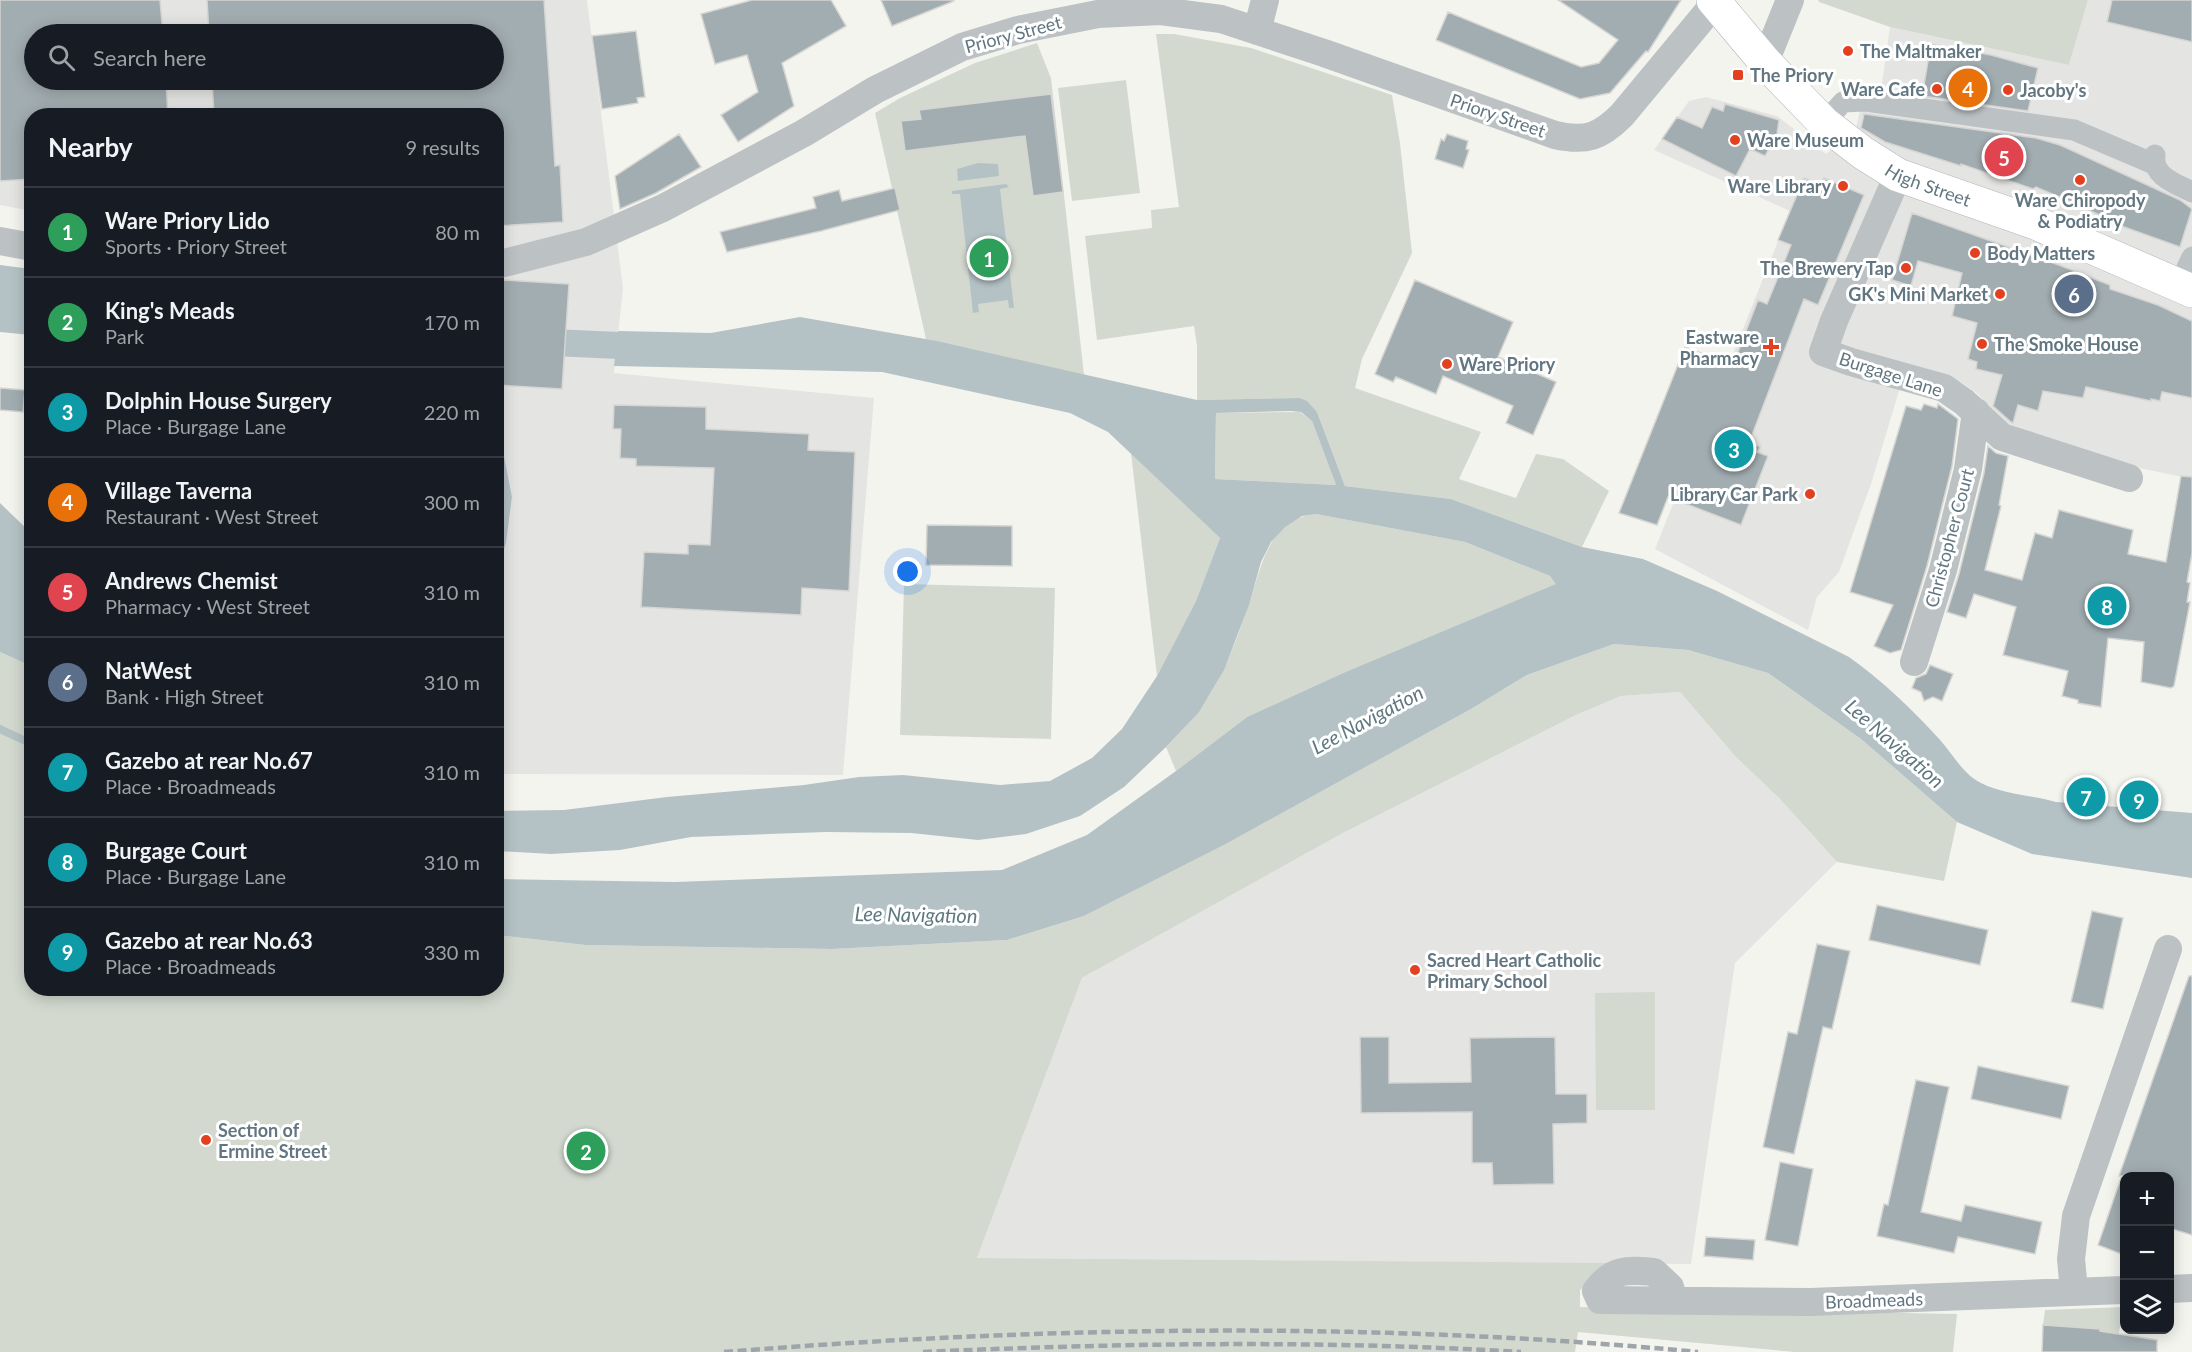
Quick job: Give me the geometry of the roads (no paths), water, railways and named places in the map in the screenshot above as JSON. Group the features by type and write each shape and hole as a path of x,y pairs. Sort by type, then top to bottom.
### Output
{"main road":[{"name":"High Street","path":"1714,1 1765,62 1824,123 1898,176 2188,278"}],"street":[{"path":"1257,31 1265,0"},
{"path":"1765,62 1790,0"},
{"name":"Priory Street","path":"504,263 586,242 663,208 804,133 875,90 921,66 962,47 1018,30 1089,15 1161,11 1221,19 1555,135 1584,138 1596,135 1610,127 1622,115 1714,1"},
{"path":"1824,123 1843,102 1866,101 2074,130 2154,160 2163,176 2192,192"},
{"name":"Burgage Lane","path":"1898,176 1834,321 1823,352 1944,388 1976,412 2002,437 2129,478"},
{"path":"0,241 24,246"},
{"name":"Christopher Court","path":"1914,662 1943,570 1968,469 1976,412"},
{"path":"2074,1292 2071,1259 2076,1216 2168,949"},
{"path":"2174,1289 2192,1288"},
{"name":"Broadmeads","path":"1674,1300 1810,1302 2120,1290"}],"water":[{"path":"978,163 998,164 999,176 958,181 957,169"},
{"path":"1006,184 1009,187 1000,189 1014,308 1009,308 1008,300 978,304 979,312 973,313 960,194 952,194 952,191"},
{"path":"0,265 24,268 24,334 0,332"},
{"name":"Lee Navigation","path":"800,317 937,341 1197,400 1299,398 1307,401 1317,412 1345,486 1451,499 1582,547 1643,559 1717,591 1849,657 1909,707 1964,770 1981,783 1999,790 2056,802 2192,813 2192,878 2032,854 1957,822 1861,739 1768,673 1688,650 1614,644 1527,675 1471,709 1224,845 1084,916 1007,940 832,949 585,945 504,936 504,879 675,882 1002,870 1087,835 1247,717 1343,673 1556,584 1550,576 1465,542 1316,514 1302,516 1285,527 1271,542 1261,562 1249,605 1224,670 1199,712 1124,787 1080,816 1026,834 978,840 911,833 826,832 691,837 620,850 551,854 504,851 504,811 564,810 667,797 804,785 859,777 903,775 1000,785 1050,781 1092,758 1122,729 1157,676 1196,601 1220,538 1108,432 1070,413 882,372 614,366 618,331 711,333","holes":["1291,411 1301,412 1312,421 1336,485 1215,479 1216,413"]},
{"path":"504,456 512,497 504,549"},
{"path":"0,503 24,526 24,663 0,652"}],"waterway":[{"path":"504,340 652,347"},
{"path":"0,729 24,740"}],"railway":[{"path":"724,1352 968,1337 1090,1332 1211,1331 1455,1335 1698,1352"},
{"path":"923,1352 1222,1344 1297,1344 1521,1352"}],"place":[{"name":"The Maltmaker","path":"1848,51"},
{"name":"The Priory","path":"1738,75"},
{"name":"Village Taverna","path":"1968,88"},
{"name":"Ware Cafe","path":"1937,89"},
{"name":"Jacoby's","path":"2008,90"},
{"name":"Ware Museum","path":"1735,140"},
{"name":"Andrews Chemist","path":"2004,157"},
{"name":"Ware Chiropody & Podiatry","path":"2080,180"},
{"name":"Ware Library","path":"1843,186"},
{"name":"Body Matters","path":"1975,253"},
{"name":"Ware Priory Lido","path":"989,258"},
{"name":"The Brewery Tap","path":"1906,268"},
{"name":"GK's Mini Market","path":"2000,294"},
{"name":"NatWest","path":"2074,294"},
{"name":"The Smoke House","path":"1982,344"},
{"name":"Eastware Pharmacy","path":"1771,347"},
{"name":"Ware Priory","path":"1447,364"},
{"name":"Dolphin House Surgery","path":"1734,449"},
{"name":"Library Car Park","path":"1810,494"},
{"name":"Burgage Court","path":"2107,606"},
{"name":"Gazebo at rear No.67","path":"2086,797"},
{"name":"Gazebo at rear No.63","path":"2139,800"},
{"name":"Sacred Heart Catholic Primary School","path":"1415,970"},
{"name":"Section of Ermine Street","path":"206,1140"},
{"name":"King's Meads","path":"586,1151"}]}
